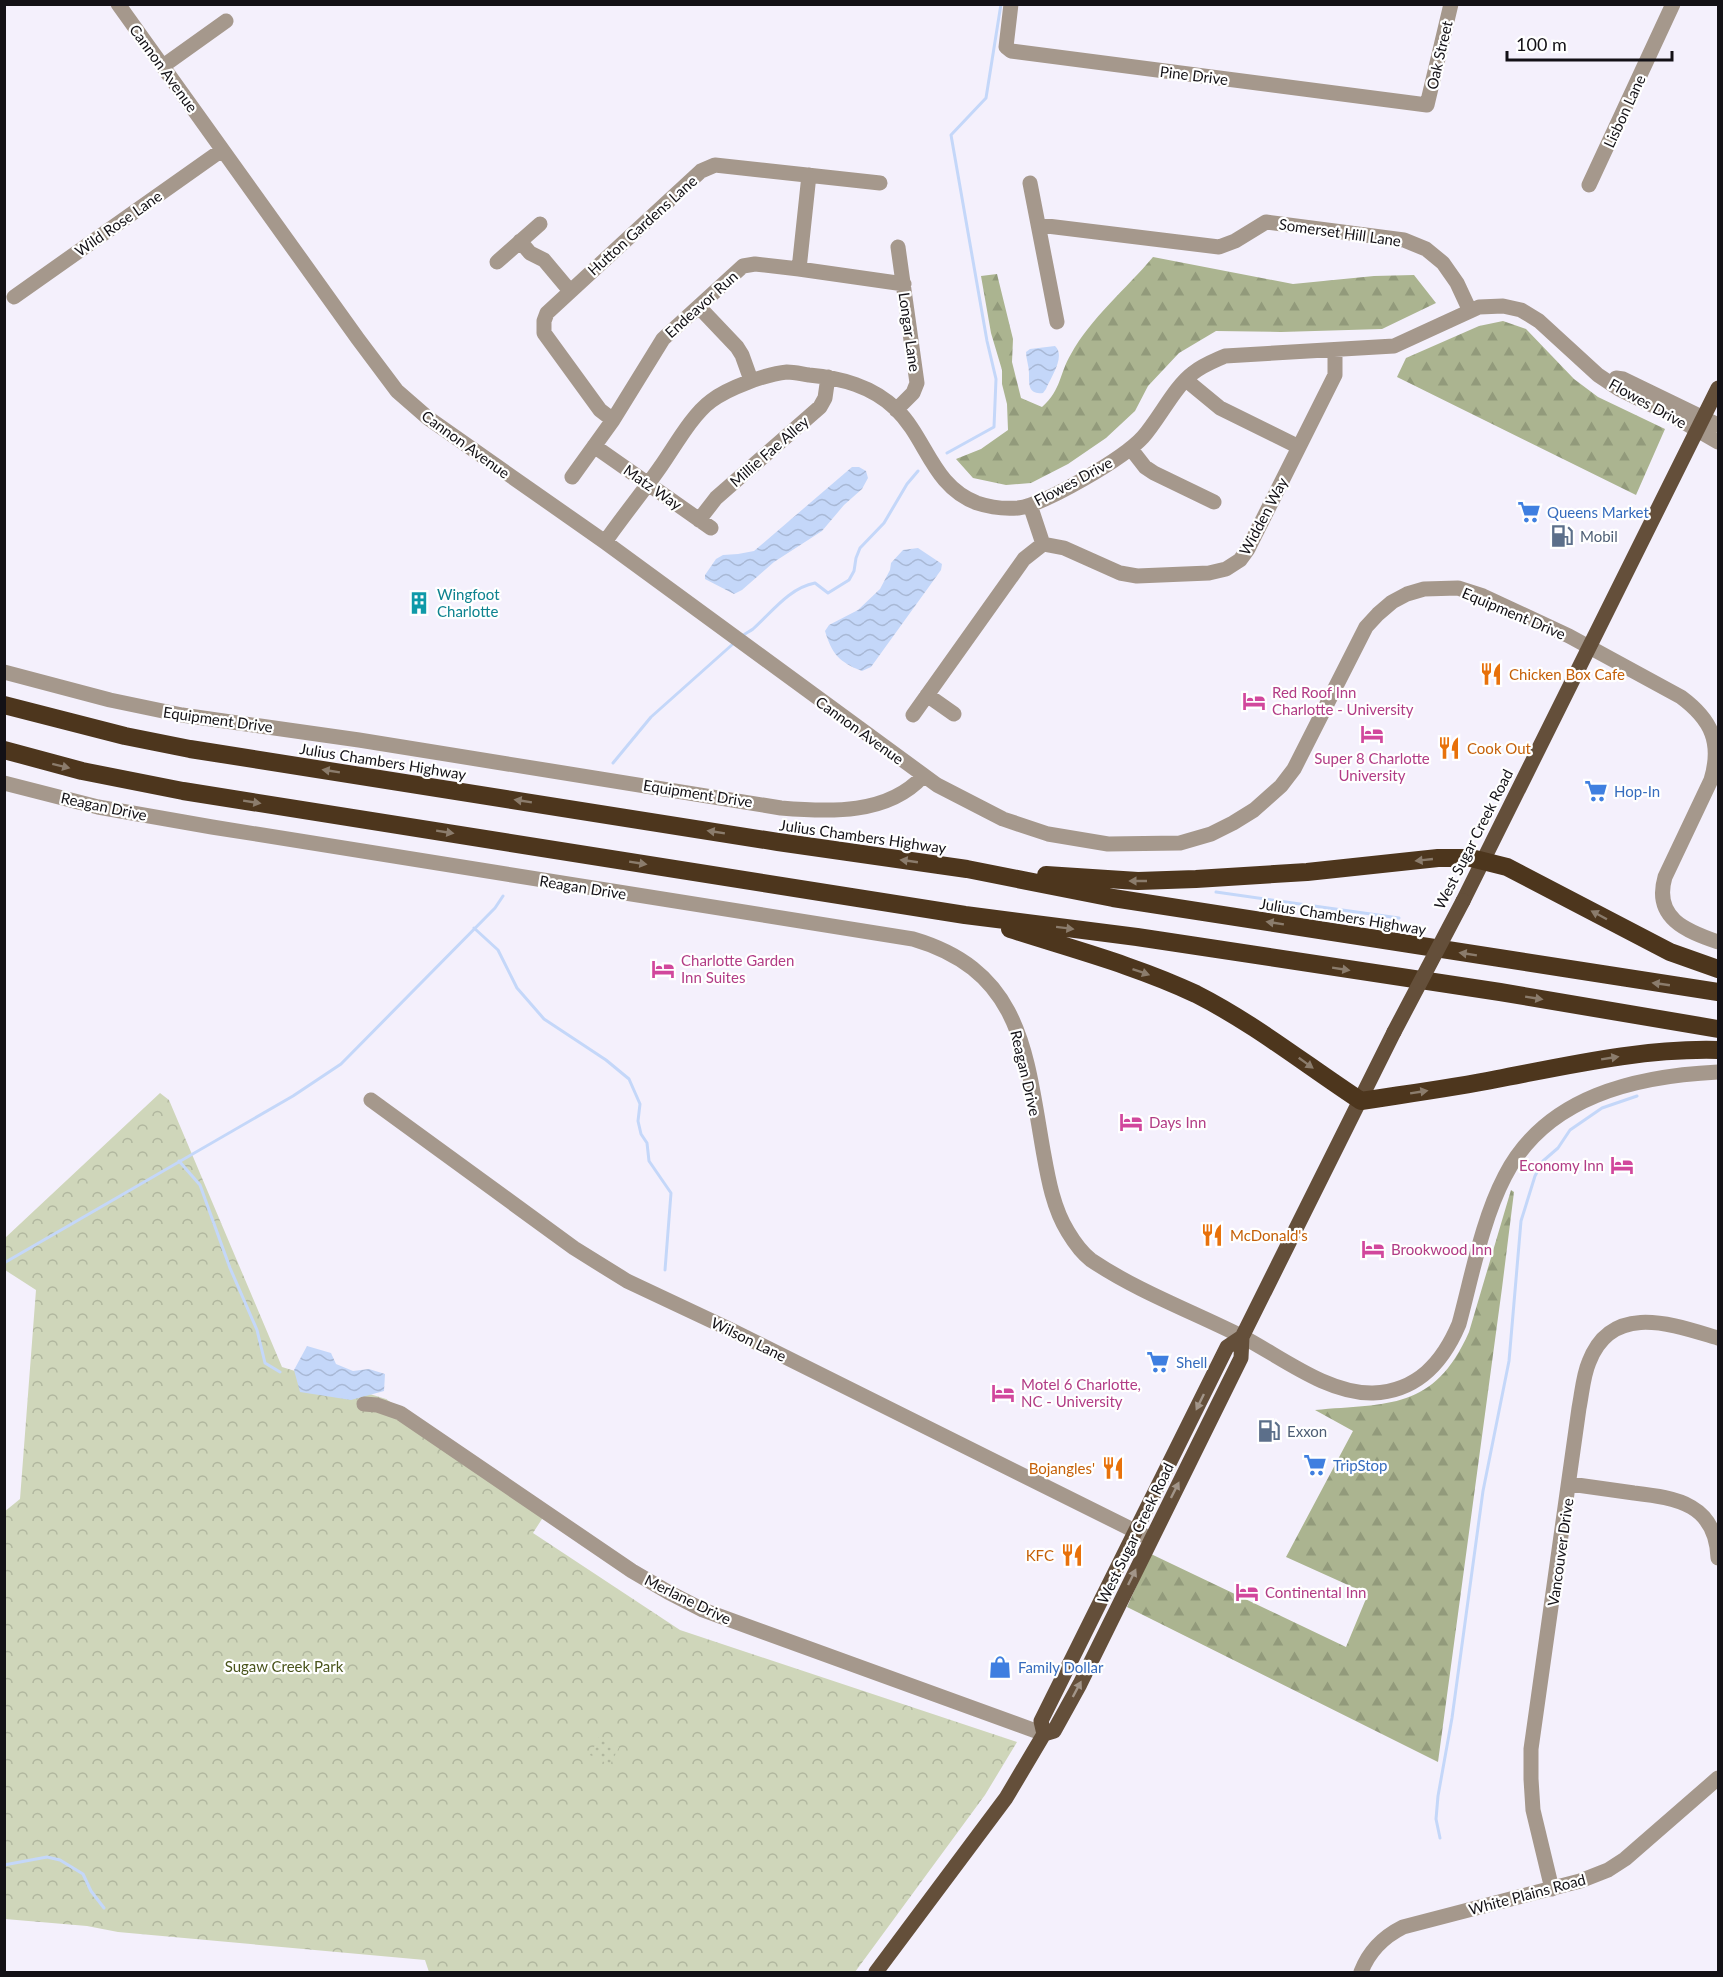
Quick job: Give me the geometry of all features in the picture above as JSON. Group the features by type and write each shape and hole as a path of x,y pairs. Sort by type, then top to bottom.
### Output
{"highway":[{"name":"Julius Chambers Highway","path":"4,705 125,736 190,749 766,840 967,869 1113,898 1719,992"},
{"path":"4,750 82,771 172,789 965,915 1137,937 1511,994 1719,1029"},
{"path":"967,869 1138,881 1307,872 1449,857 1482,860 1507,867 1670,952 1719,969"},
{"path":"965,915 1114,962 1160,978 1196,994 1261,1031 1361,1101 1661,1050 1719,1050"}],"main road":[{"name":"West Sugar Creek Road","path":"876,1972 1001,1805 1044,1734 1054,1731 1242,1358 1242,1337 1719,388"},
{"name":"West Sugar Creek Road","path":"1044,1734 1041,1721 1227,1347 1242,1337"}],"street":[{"name":"Cannon Avenue","path":"118,4 397,391 428,418 605,542 923,776"},
{"name":"Pine Drive","path":"1011,4 1006,47 1011,51 1427,105"},
{"name":"Oak Street","path":"1427,105 1451,4"},
{"name":"Lisbon Lane","path":"1589,185 1673,4"},
{"path":"162,66 226,21"},
{"name":"Wild Rose Lane","path":"14,297 222,150"},
{"name":"Hutton Gardens Lane","path":"613,420 600,410 544,333 544,321 547,313 570,291 701,171 715,165 880,183"},
{"path":"799,269 809,175"},
{"path":"1030,183 1057,322"},
{"name":"Somerset Hill Lane","path":"1039,225 1219,247 1235,241 1266,222 1404,240 1426,249 1443,263 1457,283 1470,311"},
{"path":"497,262 540,224"},
{"path":"520,241 530,253 544,260 570,291"},
{"name":"Longar Lane","path":"896,410 913,393 917,382 898,247"},
{"name":"Endeavor Run","path":"572,477 613,420 663,339 743,266 755,264 903,284"},
{"name":"Flowes Drive","path":"605,542 693,421 711,401 752,380 787,372 828,377 856,384 875,393 896,410 911,427 941,477 954,491 969,500 984,505 1017,508 1030,505 1068,487 1131,449 1144,436 1191,373 1208,363 1225,357 1394,346 1479,307 1503,306 1521,310 1539,321 1598,375 1619,389 1701,424"},
{"path":"699,307 737,347 752,380"},
{"name":"Widden Way","path":"1043,544 1065,548 1120,573 1137,576 1209,573 1226,569 1240,560 1248,549 1335,375 1335,350"},
{"name":"Millie Fae Alley","path":"705,524 716,498 820,407 825,398 828,377"},
{"path":"1186,380 1220,408 1299,447"},
{"path":"1701,424 1719,425"},
{"path":"1701,424 1719,442"},
{"name":"Matz Way","path":"594,446 705,524"},
{"path":"1131,449 1145,467 1154,473 1214,502"},
{"path":"913,715 1024,559 1043,544 1030,505"},
{"name":"Equipment Drive","path":"4,672 110,700 182,715 381,743 781,808 855,810 900,795 923,776 1003,819 1048,834 1108,844 1180,843 1211,834 1233,823 1266,801 1281,786 1300,760 1366,627 1385,608 1407,594 1434,587 1458,588 1475,592 1569,636 1681,697 1694,706 1704,718 1712,732 1716,759 1711,780 1665,877 1662,898 1665,909 1680,926 1719,942"},
{"path":"927,695 954,714"},
{"name":"Reagan Drive","path":"4,783 98,807 212,827 913,939 934,945 980,973 994,988 1011,1014 1023,1047 1056,1208 1075,1242 1089,1259 1325,1382 1345,1389 1372,1393 1387,1391 1411,1383 1431,1369 1441,1358 1459,1324 1494,1201 1516,1156 1529,1140 1560,1114 1580,1101 1600,1093 1647,1079 1719,1072"},
{"name":"Wilson Lane","path":"371,1100 574,1248 627,1281 729,1329 1151,1539"},
{"name":"Vancouver Drive","path":"1552,1889 1533,1810 1531,1749 1587,1365 1605,1338 1624,1326 1653,1321 1719,1338"},
{"name":"Merlane Drive","path":"364,1404 377,1404 400,1413 632,1571 703,1610 1044,1734"},
{"path":"1570,1484 1681,1501 1694,1508 1709,1524 1715,1537 1719,1558"},
{"name":"White Plains Road","path":"1361,1972 1366,1960 1378,1945 1389,1934 1403,1927 1590,1878 1625,1859 1719,1778"}],"green space":[{"path":"1153,257 1293,284 1374,276 1414,275 1436,303 1382,329 1216,331 1179,353 1148,386 1135,411 1106,438 1068,464 1031,483 1006,485 973,478 956,459 981,449 1008,430 1002,370 991,333 981,276 997,274 1013,339 1012,362 1021,398 1042,407 1057,388 1067,361 1088,328"},
{"path":"1503,321 1526,329 1574,379 1598,397 1665,429 1636,495 1397,377 1406,358 1479,326"},
{"name":"Sugaw Creek Park","path":"160,1093 169,1100 282,1367 386,1399 549,1508 533,1533 680,1630 1017,1742 985,1795 855,1972 429,1972 425,1960 118,1932 87,1926 5,1919 4,1512 20,1499 36,1290 5,1270 5,1238"},
{"path":"1511,1190 1514,1192 1502,1288 1438,1762 1127,1607 1151,1554 1346,1647 1368,1594 1286,1557 1353,1431 1315,1410 1365,1406 1406,1398 1424,1390 1440,1377 1455,1358 1469,1332"},
{"path":"599,1737 619,1747 610,1765 590,1755"}],"water":[{"path":"1055,346 1059,355 1054,373 1043,393 1034,392 1029,385 1026,352 1030,349"},
{"path":"852,467 859,467 866,471 868,478 862,489 844,505 822,531 774,562 742,590 734,594 705,579 705,575 716,559 723,555 754,551"},
{"path":"918,548 942,564 941,570 871,667 862,671 848,664 837,656 830,646 825,631 829,625 858,610 880,589 890,570 891,563 903,550"},
{"path":"307,1346 331,1353 336,1364 353,1371 369,1369 385,1374 384,1391 351,1400 300,1392 294,1370"}],"waterway":[{"path":"947,453 994,427 996,379 987,341 951,135 986,98 1001,4"},
{"path":"741,637 753,629 781,601 797,590 815,583 828,593 849,580 854,571 860,548 884,523 907,484 918,471"},
{"path":"613,763 651,717 734,643"},
{"path":"1216,892 1399,918"},
{"path":"4,1263 293,1096 341,1064 495,908 503,896"},
{"path":"474,928 498,950 517,988 544,1019 606,1060 629,1079 640,1104 638,1121 641,1134 647,1143 649,1161 671,1193 665,1270"},
{"path":"1440,1838 1436,1819 1438,1796 1452,1718 1483,1491 1509,1361 1521,1221 1535,1176 1543,1161 1558,1148 1570,1130 1602,1108 1637,1096"},
{"path":"179,1161 200,1185 230,1268 257,1330 265,1363 280,1372"},
{"path":"4,1865 47,1857 60,1860 83,1874 91,1891 104,1908"}],"place":[{"name":"Queens Market","path":"1529,512"},
{"name":"Mobil","path":"1562,536"},
{"name":"Wingfoot Charlotte","path":"419,603"},
{"name":"Chicken Box Cafe","path":"1491,674"},
{"name":"Red Roof Inn Charlotte - University","path":"1254,701"},
{"name":"Super 8 Charlotte University","path":"1372,734"},
{"name":"Cook Out","path":"1449,748"},
{"name":"Hop-In","path":"1596,791"},
{"name":"Charlotte Garden Inn Suites","path":"663,969"},
{"name":"Days Inn","path":"1131,1122"},
{"name":"Economy Inn","path":"1622,1165"},
{"name":"McDonald's","path":"1212,1235"},
{"name":"Brookwood Inn","path":"1373,1249"},
{"name":"Shell","path":"1158,1362"},
{"name":"Motel 6 Charlotte, NC - University","path":"1003,1393"},
{"name":"Exxon","path":"1269,1431"},
{"name":"TripStop","path":"1315,1465"},
{"name":"Bojangles'","path":"1113,1468"},
{"name":"KFC","path":"1072,1555"},
{"name":"Continental Inn","path":"1247,1592"},
{"name":"Family Dollar","path":"1000,1667"}]}
